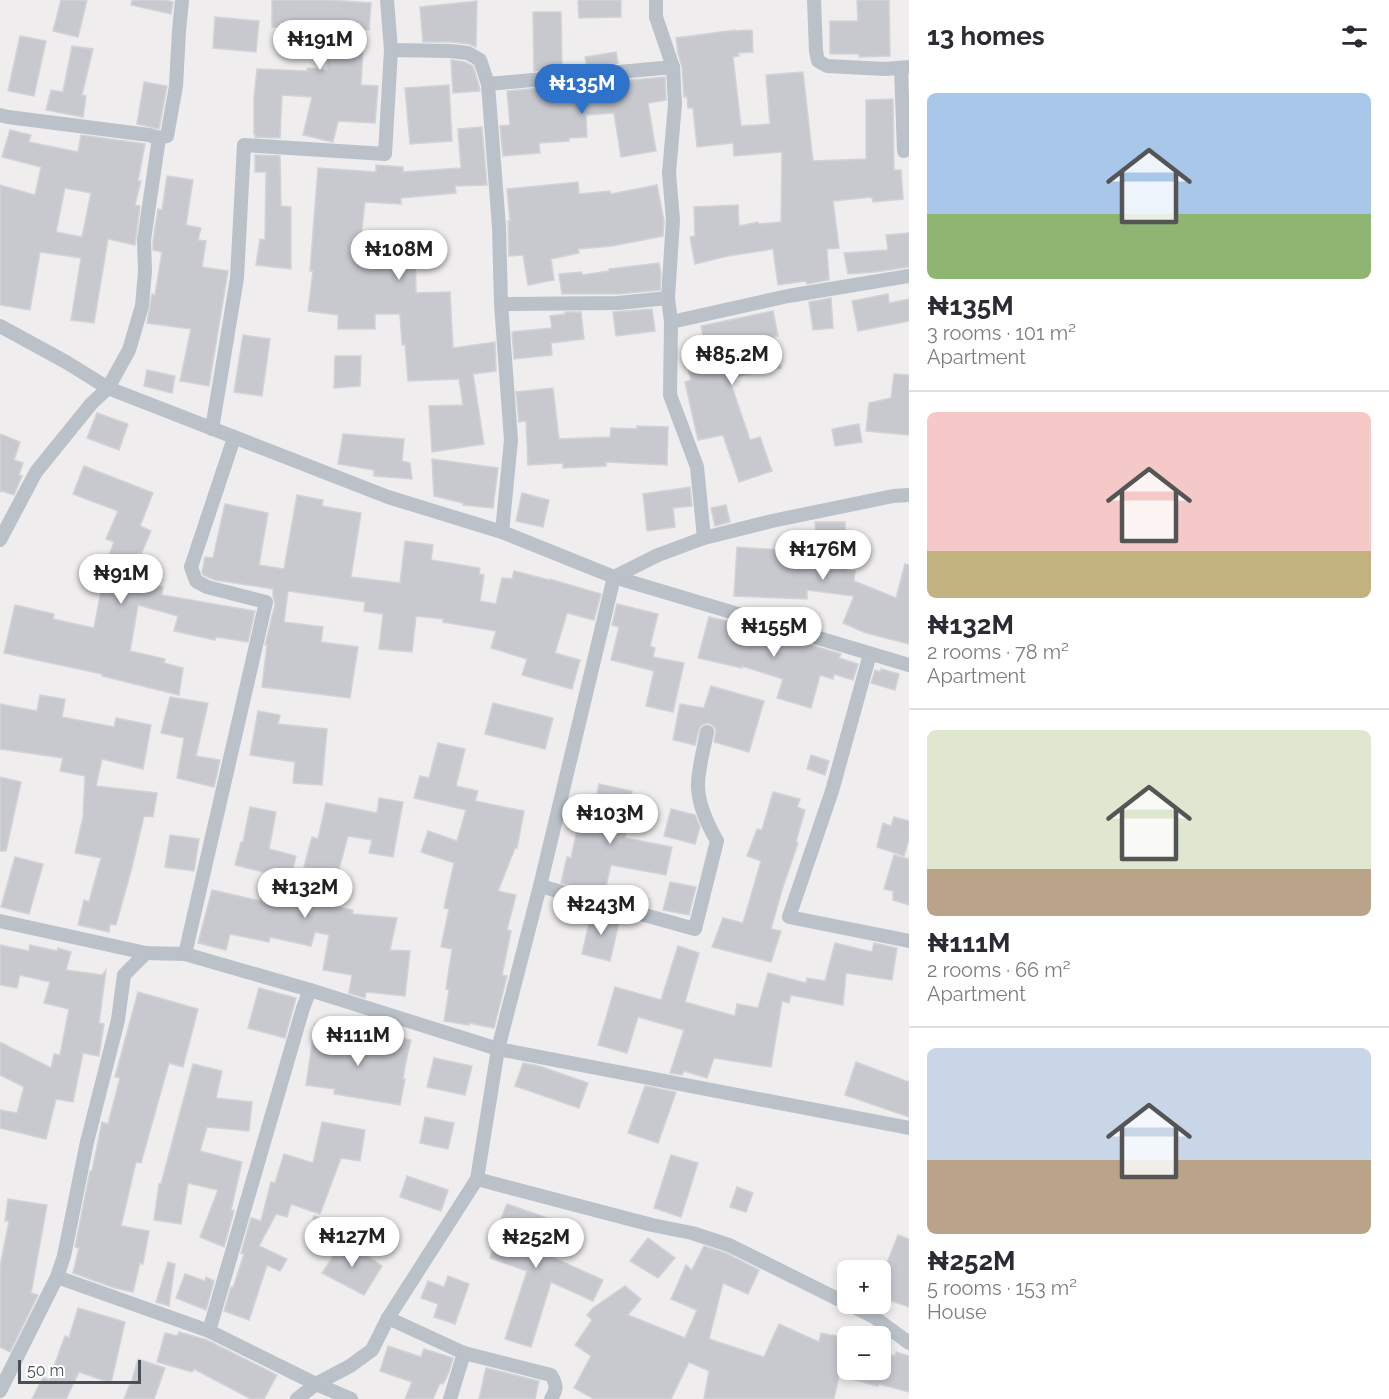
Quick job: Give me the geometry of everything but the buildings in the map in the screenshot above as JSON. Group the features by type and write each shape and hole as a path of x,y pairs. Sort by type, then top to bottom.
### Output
{"street":[{"path":"0,115 159,138 167,136 174,96 182,0"},
{"path":"212,429 237,278 244,145 386,154 391,50 387,0"},
{"path":"656,0 656,17 673,67 675,104 669,173 673,220 668,298 671,322 670,395 697,467 704,538"},
{"path":"814,0 818,61 827,66 885,69 905,67 904,151"},
{"path":"391,50 468,53 480,60 488,84 511,440 502,532"},
{"path":"488,84 673,67"},
{"path":"0,540 36,472 91,404 108,388 129,350 142,306 145,271 144,240 159,138"},
{"path":"671,322 788,296 909,276"},
{"path":"501,304 608,303 668,298"},
{"path":"0,326 108,388 388,497 502,532 614,578 909,665"},
{"path":"185,954 266,602 207,587 196,581 191,567 234,438"},
{"path":"297,1399 316,1384 350,1366 372,1350 388,1318 477,1179 498,1048 540,886 614,578 658,555 704,538 772,521 893,496 909,495"},
{"path":"870,654 832,791 789,917 909,941"},
{"path":"540,886 695,929 717,841 700,803 698,786 707,732"},
{"path":"0,921 146,954 185,954 498,1048 909,1128"},
{"path":"2,1384 57,1276 64,1256 87,1142 118,1020 124,975 146,954"},
{"path":"209,1332 310,990"},
{"path":"477,1179 652,1225 692,1233 729,1245 874,1317 909,1343"},
{"path":"57,1276 209,1332 351,1399"},
{"path":"388,1318 464,1353 551,1375 556,1384 556,1390 551,1399"},
{"path":"450,1399 464,1353"}]}
